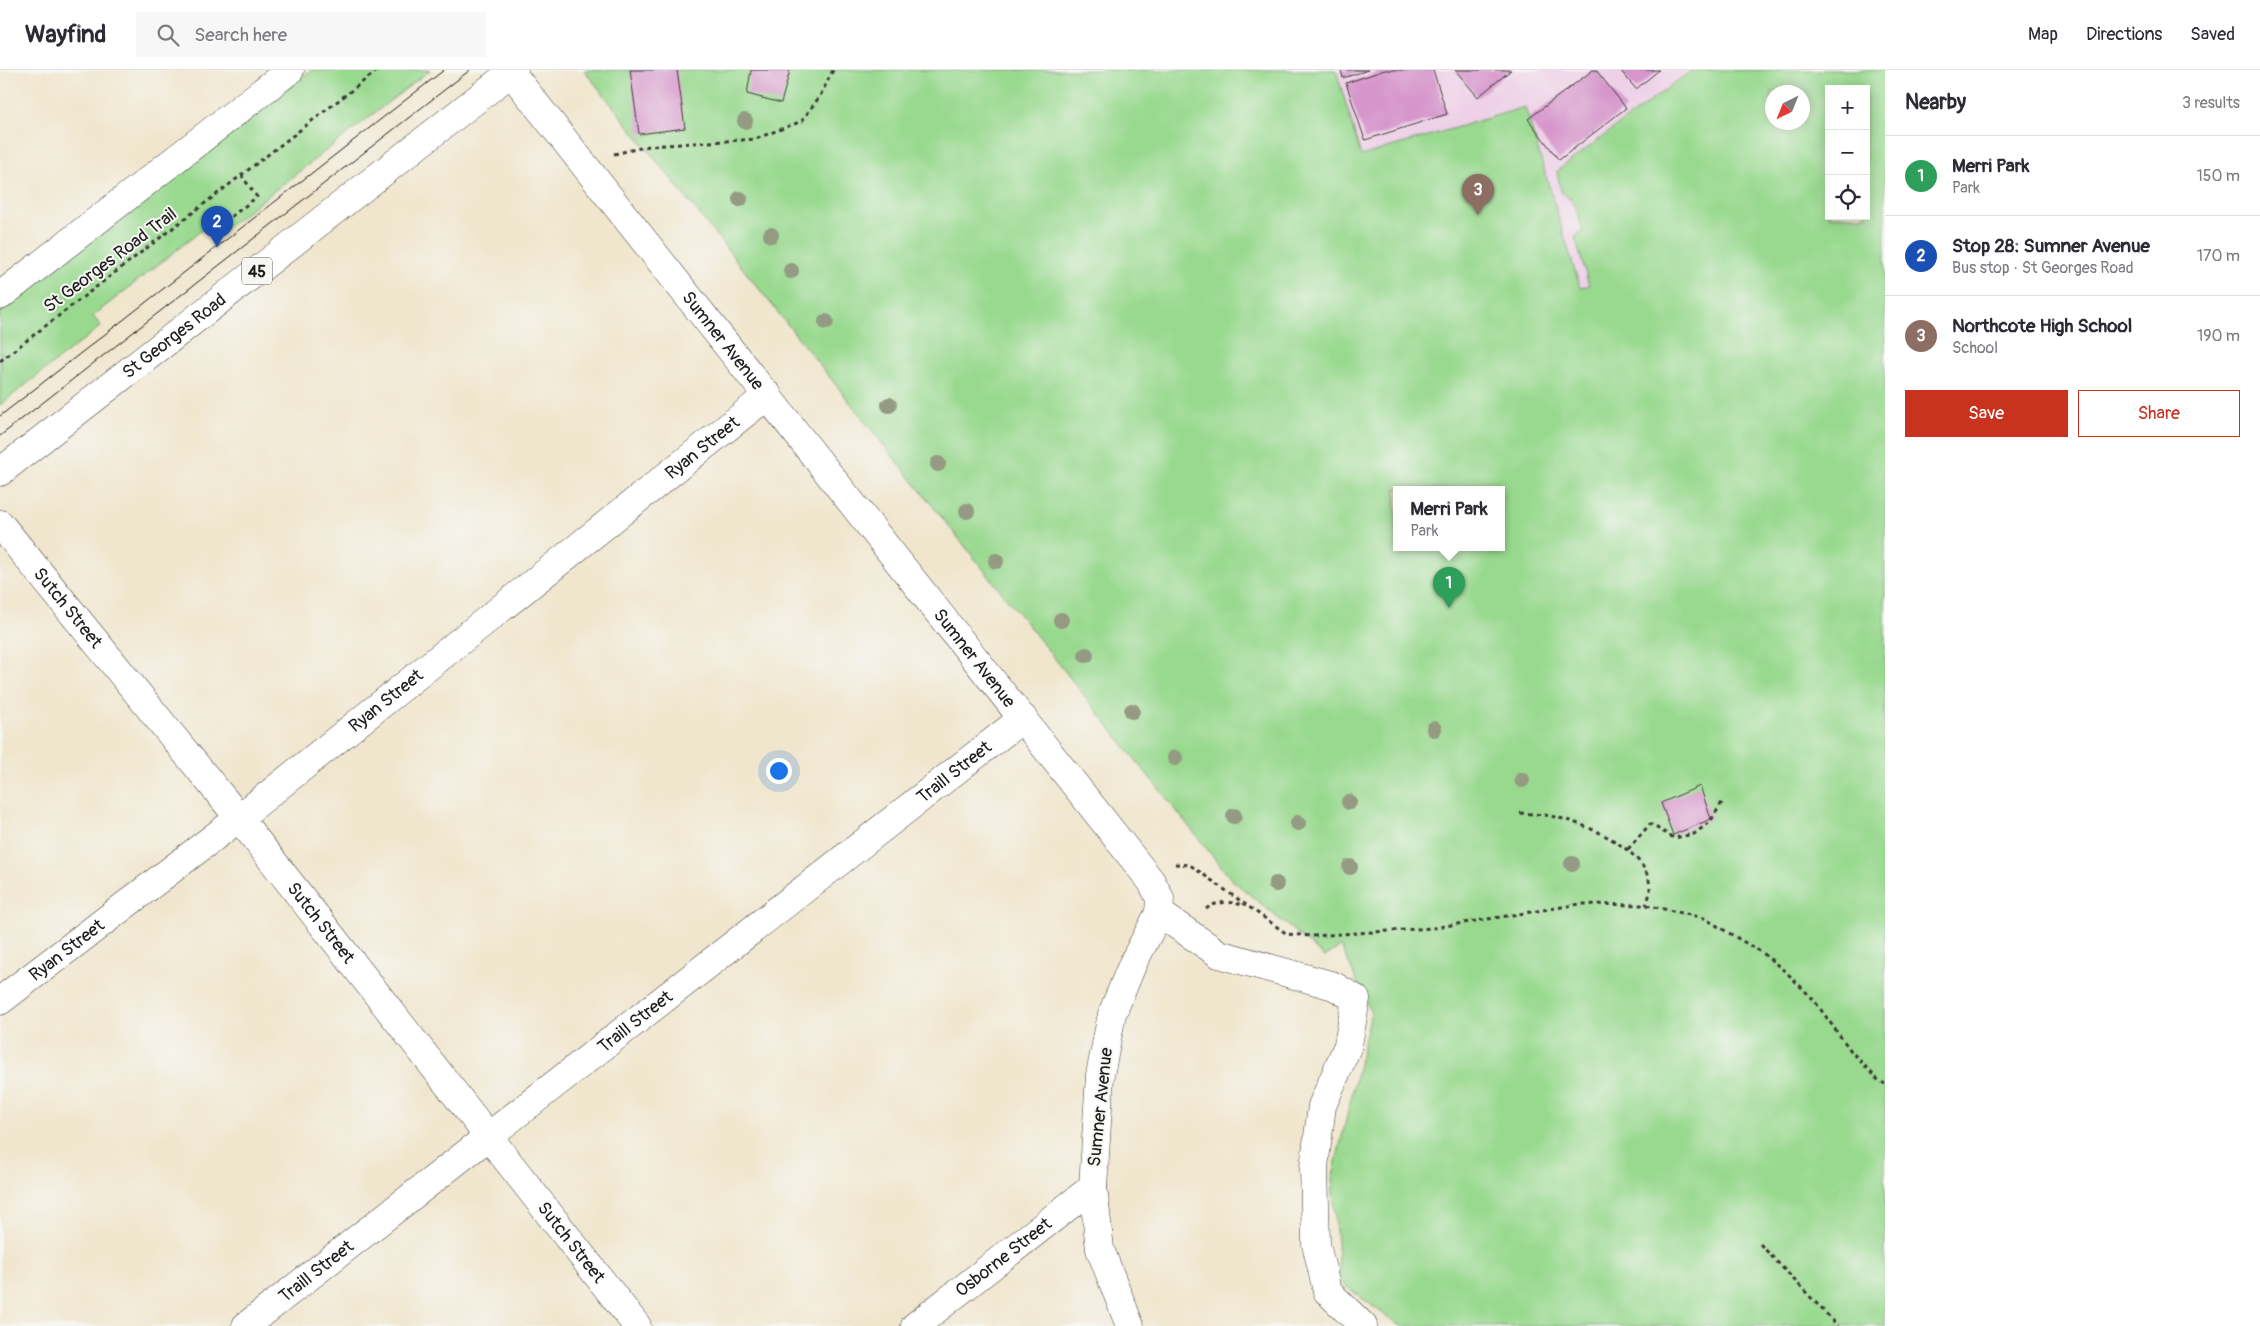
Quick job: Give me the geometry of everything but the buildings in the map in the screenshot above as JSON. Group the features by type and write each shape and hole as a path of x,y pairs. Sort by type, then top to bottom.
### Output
{"main road":[{"path":"0,296 290,70"},
{"name":"Sumner Avenue","path":"511,71 1151,880 1160,898 1159,914 1133,963 1112,1014 1100,1075 1093,1187 1100,1249 1130,1326"},
{"name":"St Georges Road","path":"0,472 511,71"},
{"name":"Ryan Street","path":"0,1001 239,818 768,395"},
{"name":"Sutch Street","path":"0,524 239,818 637,1326"},
{"name":"Traill Street","path":"246,1326 1023,718"},
{"path":"1159,914 1219,954 1334,986 1356,999 1348,1045 1322,1106 1314,1167 1316,1244 1326,1291 1363,1326"},
{"name":"Osborne Street","path":"915,1326 1093,1187"}],"path":[{"name":"St Georges Road Trail","path":"0,360 378,70"},
{"path":"582,160 650,146 755,139 802,120 820,96 833,70"},
{"path":"212,231 257,197 242,176"},
{"path":"1628,849 1650,824 1674,838 1694,834 1710,822 1723,801"},
{"path":"1520,813 1550,816 1584,827 1628,849 1641,862 1648,875 1651,890 1646,905"},
{"path":"1151,880 1176,864 1190,865 1247,908 1287,934 1312,936 1433,928 1580,904 1646,905 1704,918 1764,954 1813,999 1851,1051 1877,1079 1885,1084"},
{"path":"1186,932 1210,905 1232,901 1247,908"},
{"path":"1760,1244 1838,1326"}],"shaded area":[{"path":"1336,70 1692,70 1557,171 1561,192 1573,201 1583,230 1575,237 1589,285 1415,337"}],"green space":[{"path":"311,70 430,70 216,236 207,226 93,316 101,326 0,405 0,312"},
{"path":"584,70 1336,70 1361,156 1525,107 1580,288 1589,285 1575,237 1583,230 1573,201 1561,192 1557,171 1692,70 1885,70 1885,1326 1400,1326 1340,1282 1332,1179 1371,1013 1341,946 1325,957 1231,879"}],"tram line":[{"path":"0,416 444,70"},
{"path":"0,436 470,70"}],"place":[{"name":"Northcote High School","path":"1478,215"},
{"name":"Stop 28: Sumner Avenue","path":"217,247"},
{"name":"Merri Park","path":"1449,608"}]}
